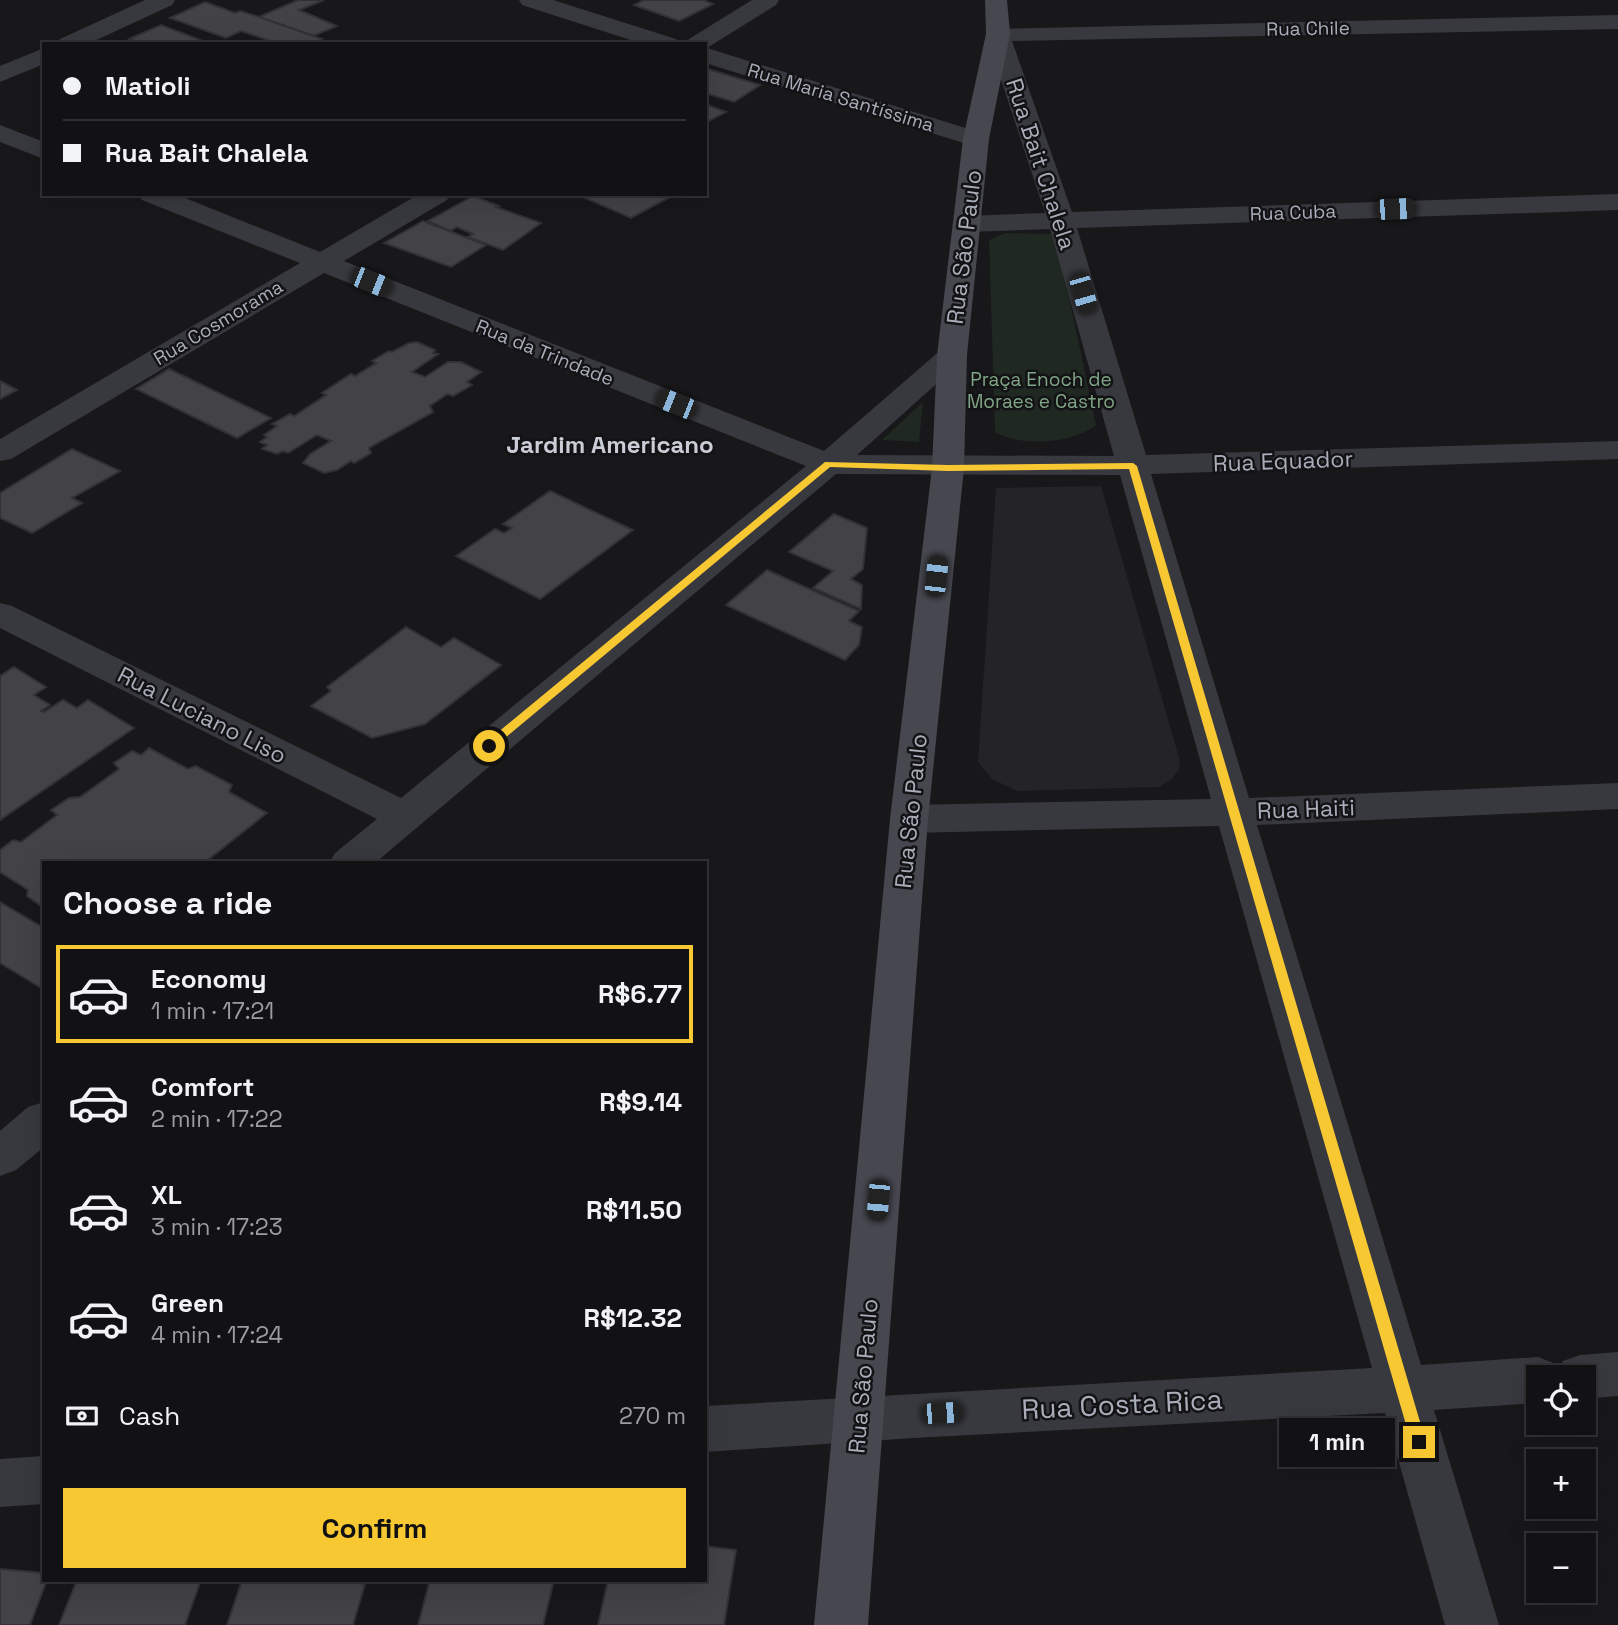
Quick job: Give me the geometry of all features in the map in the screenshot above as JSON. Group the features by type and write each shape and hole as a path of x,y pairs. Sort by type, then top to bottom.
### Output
{"main road":[{"name":"Rua São Paulo","path":"841,1625 909,819 948,468 951,355 976,139 997,17"}],"street":[{"path":"72,42 164,0"},
{"path":"530,0 662,42"},
{"path":"700,42 768,0"},
{"name":"Rua Chile","path":"997,17 1618,22"},
{"name":"Rua Bait Chalela","path":"997,17 1061,220 1472,1625"},
{"path":"0,75 42,56"},
{"name":"Rua Maria Santíssima","path":"707,56 976,139"},
{"path":"0,133 42,150"},
{"name":"Rua da Trindade","path":"156,196 828,464 948,468"},
{"name":"Rua Cosmorama","path":"0,452 435,196"},
{"name":"Rua Cuba","path":"967,224 1618,202"},
{"path":"351,861 828,464 951,355"},
{"name":"Rua Equador","path":"948,468 1133,466 1618,450"},
{"name":"Rua Luciano Liso","path":"0,614 404,816"},
{"name":"Rua Haiti","path":"909,819 1234,812 1618,796"},
{"path":"0,1157 42,1122"},
{"path":"1596,1376 1618,1374"},
{"name":"Rua Costa Rica","path":"707,1429 860,1417 1403,1390 1526,1381"},
{"path":"0,1483 42,1480"}],"shaded area":[{"path":"1101,486 1180,761 1179,769 1172,779 1159,787 1017,791 992,779 978,762 996,488"}],"green space":[{"name":"Praça Enoch de Moraes e Castro","path":"1005,233 1056,234 1096,425 1061,440 1019,440 995,432 989,240"},
{"path":"923,402 919,442 882,440"}],"building":[{"path":"298,0 324,0 299,10 337,26 313,36 259,17"},
{"path":"644,0 703,0 713,4 679,21 634,5"},
{"path":"205,2 322,39 317,42 273,42 241,31 226,38 170,18"},
{"path":"161,25 203,41 137,42 129,39"},
{"path":"707,70 760,85 734,102 707,94"},
{"path":"707,105 726,112 707,122"},
{"path":"473,196 541,223 503,250 468,237 473,234 457,227 450,231 428,221"},
{"path":"581,196 668,198 631,218"},
{"path":"423,221 486,245 451,267 384,243"},
{"path":"417,342 438,354 412,372 425,377 448,362 461,362 481,372 467,382 472,385 453,396 447,394 430,406 433,412 369,448 371,453 337,470 324,473 303,463 310,454 331,441 317,435 288,453 283,451 277,454 262,449 267,445 260,442 267,437 264,435 277,426 272,424 290,414 294,416 326,395 322,393 351,374 355,376 376,363 372,361 389,351"},
{"path":"169,369 271,418 237,438 136,389"},
{"path":"0,381 17,390 0,399"},
{"path":"72,449 120,471 72,498 82,503 32,533 0,518 0,493"},
{"path":"550,491 633,530 540,599 456,556 495,529 504,533 512,528 503,524"},
{"path":"834,514 867,528 863,569 851,579 862,585 861,609 813,588 833,571 789,552"},
{"path":"767,570 859,611 849,621 862,627 859,645 845,660 726,605"},
{"path":"406,627 441,647 454,638 501,665 425,724 372,738 311,706 331,691 327,687"},
{"path":"14,667 46,687 34,695 50,705 41,711 44,712 63,700 77,708 88,700 134,728 0,820 0,676"},
{"path":"149,748 188,769 196,766 232,785 229,792 267,813 207,861 42,861 42,907 27,896 28,890 0,872 0,850 13,840 21,842 57,815 51,810 69,798 80,797 119,769 114,763 132,751 141,755"},
{"path":"0,902 42,927 42,988 0,963"},
{"path":"707,1546 736,1550 724,1625 598,1625 608,1582 707,1582"},
{"path":"0,1569 42,1573 42,1582 46,1582 30,1625 0,1625"},
{"path":"76,1582 200,1582 185,1625 59,1625"},
{"path":"241,1582 365,1584 353,1625 227,1625"},
{"path":"429,1582 554,1582 543,1625 418,1625"}],"district":[{"name":"Jardim Americano","path":"610,445"}],"route":[{"path":"489,746 828,464 948,468 1133,466 1419,1442"}]}
